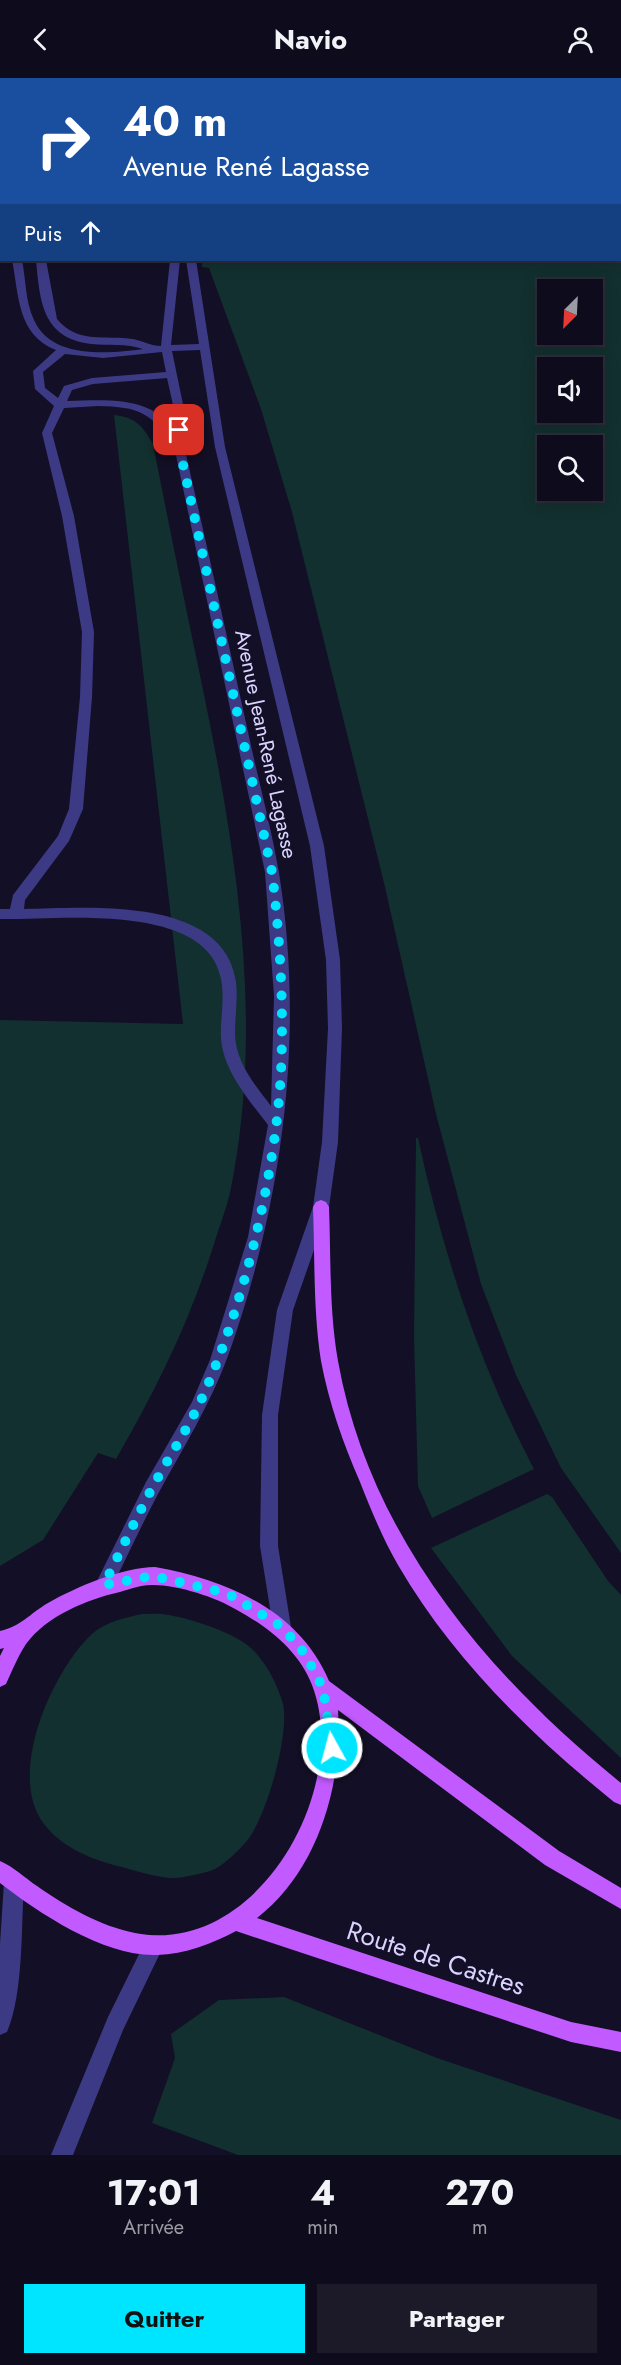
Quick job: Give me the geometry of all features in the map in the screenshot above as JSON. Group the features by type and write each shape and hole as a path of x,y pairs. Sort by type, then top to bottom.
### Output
{"main road":[{"path":"321,1207 327,1343 341,1409 359,1461 408,1566 458,1636 499,1682 585,1767 621,1795"},
{"path":"0,1678 22,1635 58,1607 104,1585 153,1576 227,1593 282,1627 305,1654 323,1688 332,1748 324,1788 295,1862 271,1893 235,1921 198,1937 154,1945 94,1929 52,1908 7,1877"},
{"path":"0,1640 22,1635"},
{"path":"323,1688 552,1858 621,1899"},
{"name":"Route de Castres","path":"235,1921 572,2032 621,2042"}],"street":[{"path":"17,261 29,321 39,336 63,350 92,355 205,347"},
{"path":"41,261 52,319 59,328 91,341 132,342 161,349"},
{"name":"Avenue Jean-René Lagasse","path":"104,1585 143,1506 202,1398 221,1352 257,1230 276,1124 281,1072 280,937 272,872 179,446 180,414 171,375 161,349 175,261"},
{"name":"Avenue Jean-René Lagasse","path":"191,261 220,447 317,846 327,901 333,960 335,1039 330,1142 321,1207 285,1310 270,1415 269,1546 282,1627"},
{"path":"63,350 38,370 40,389 59,405 116,403 134,406 161,420 179,446"},
{"path":"17,915 18,899 64,838 68,829 76,809 81,765 88,632 68,516 47,434 68,388 92,381 171,375"},
{"path":"0,914 147,917 186,928 212,948 226,969 230,995 230,1051 252,1092 276,1124"},
{"path":"0,2025 6,1990 7,1877"},
{"path":"62,2155 115,2024 154,1945"}],"green space":[{"path":"202,261 621,261 621,1553 561,1468 516,1375 481,1284 436,1114 385,887 292,512 261,409 209,268 202,267"},
{"path":"114,415 133,420 146,432 153,444 222,789 241,923 245,991 246,1058 241,1126 230,1193 205,1272 171,1354 131,1433 116,1459 98,1453 43,1540 0,1566 0,1020 183,1024"},
{"path":"416,1138 418,1138 439,1224 465,1308 496,1389 534,1469 432,1518 418,1486 414,1338"},
{"path":"547,1494 552,1497 608,1581 621,1595 621,1758 512,1656 431,1548"},
{"path":"142,1614 166,1614 190,1620 227,1633 248,1645 264,1664 283,1704 283,1735 280,1755 275,1776 254,1831 240,1849 219,1867 184,1877 161,1877 100,1861 69,1846 44,1824 34,1803 30,1779 32,1752 39,1724 62,1672 77,1651 97,1630 115,1621"},
{"path":"284,1997 437,2058 621,2120 621,2155 238,2155 152,2123 175,2058 171,2034 219,2000"}],"route":[{"path":"179,430 179,446 272,872 280,937 281,1072 276,1124 257,1230 221,1352 202,1398 150,1492 104,1585 153,1576 227,1593 282,1627 305,1654 323,1688 332,1748"}]}
